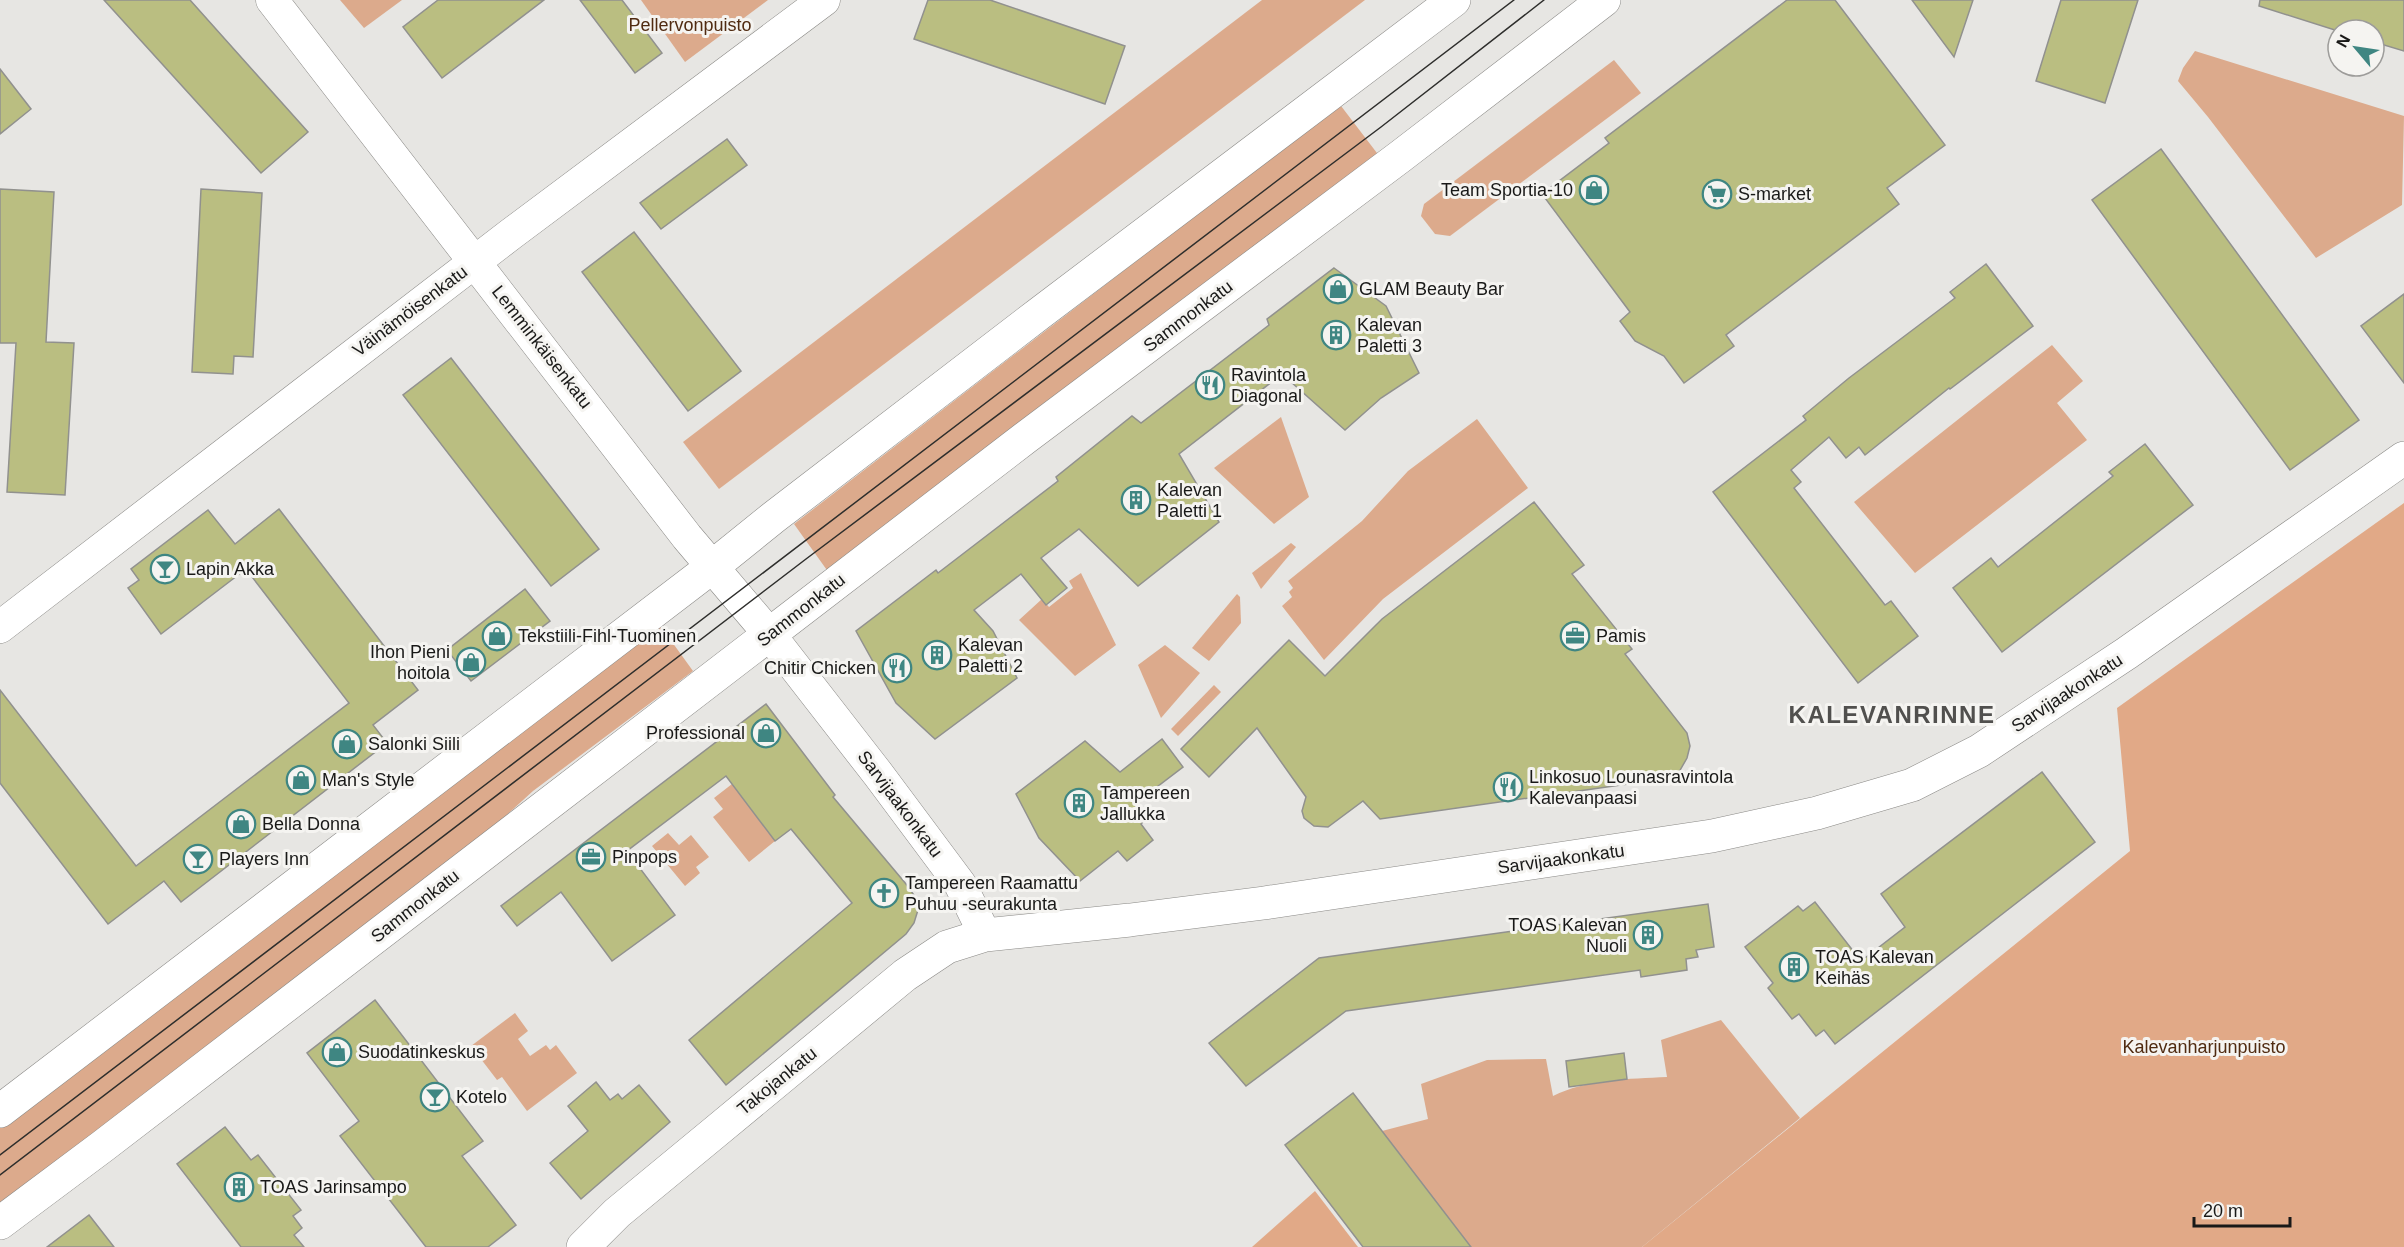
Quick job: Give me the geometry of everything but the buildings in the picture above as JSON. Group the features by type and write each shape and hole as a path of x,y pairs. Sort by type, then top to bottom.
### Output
{"main road":[{"path":"0,1111 1024,326 1454,0"},
{"name":"Sammonkatu","path":"0,1223 104,1146 1044,424 1401,156 1604,0"},
{"name":"Sarvijaakonkatu","path":"985,935 1264,903 1712,836 1817,813 1912,784 1979,751 2127,653 2404,458"},
{"name":"Takojankatu","path":"583,1247 617,1214 906,975 947,947 985,935"}],"street":[{"name":"Lemminkäisenkatu","path":"272,0 712,567 770,635"},
{"name":"Väinämöisenkatu","path":"0,627 475,261 824,0"},
{"name":"Sarvijaakonkatu","path":"770,635 943,860 960,884 985,935"}],"green space":[{"path":"340,0 402,0 364,28"},
{"name":"Pellervonpuisto","path":"641,0 768,0 685,62"},
{"path":"1262,0 1365,0 719,489 683,442"},
{"path":"2195,51 2404,116 2402,205 2316,258 2178,81 2183,68"},
{"path":"1614,60 1641,93 1450,236 1435,234 1421,216 1424,204"},
{"path":"1338,102 1380,157 829,573 794,524 1144,255"},
{"path":"2052,345 2083,381 2057,403 2087,440 1915,573 1854,502"},
{"path":"1281,417 1309,497 1274,524 1214,468"},
{"path":"1477,419 1528,488 1383,599 1324,660 1282,606 1292,597 1289,592 1293,588 1288,581 1362,521 1408,471"},
{"name":"Kalevanharjunpuisto","path":"2404,503 2404,1247 1642,1247 2130,851 2117,708"},
{"path":"1291,543 1296,547 1261,589 1252,573"},
{"path":"1081,573 1116,645 1075,676 1019,620 1042,599 1049,607 1073,588 1069,581"},
{"path":"1237,594 1240,597 1241,623 1209,661 1192,648"},
{"path":"659,624 693,671 533,791 468,850 0,1210 0,1125"},
{"path":"1165,645 1200,673 1161,718 1138,665"},
{"path":"1214,685 1221,692 1178,736 1171,729"},
{"path":"732,784 775,841 749,862 713,817 723,809 714,798"},
{"path":"668,833 679,845 691,835 709,857 696,867 700,873 685,886 652,846"},
{"path":"515,1013 528,1031 518,1039 530,1056 546,1045 550,1050 556,1045 577,1073 527,1111 502,1077 497,1080 471,1046"},
{"path":"1721,1020 1800,1118 1642,1247 1471,1247 1382,1131 1428,1119 1421,1084 1487,1060 1546,1059 1553,1096 1594,1083 1667,1077 1661,1040"},
{"path":"1315,1191 1358,1247 1252,1247"}],"tram line":[{"path":"0,1155 1514,0"},
{"path":"0,1175 806,559 1381,127 1544,0"}],"place":[{"name":"Team Sportia-10","path":"1594,190"},
{"name":"S-market","path":"1717,194"},
{"name":"GLAM Beauty Bar","path":"1338,289"},
{"name":"Kalevan Paletti 3","path":"1336,335"},
{"name":"Ravintola Diagonal","path":"1210,385"},
{"name":"Kalevan Paletti 1","path":"1136,500"},
{"name":"Lapin Akka","path":"165,569"},
{"name":"Tekstiili-Fihl-Tuominen","path":"497,636"},
{"name":"Pamis","path":"1575,636"},
{"name":"Kalevan Paletti 2","path":"937,655"},
{"name":"Ihon Pieni hoitola","path":"471,662"},
{"name":"Chitir Chicken","path":"897,668"},
{"name":"Professional","path":"766,733"},
{"name":"Salonki Siili","path":"347,744"},
{"name":"Man's Style","path":"301,780"},
{"name":"Linkosuo Lounasravintola Kalevanpaasi","path":"1508,787"},
{"name":"Tampereen Jallukka","path":"1079,803"},
{"name":"Bella Donna","path":"241,824"},
{"name":"Pinpops","path":"591,857"},
{"name":"Players Inn","path":"198,859"},
{"name":"Tampereen Raamattu Puhuu -seurakunta","path":"884,893"},
{"name":"TOAS Kalevan Nuoli","path":"1648,935"},
{"name":"TOAS Kalevan Keihäs","path":"1794,967"},
{"name":"Suodatinkeskus","path":"337,1052"},
{"name":"Kotelo","path":"435,1097"},
{"name":"TOAS Jarinsampo","path":"239,1187"}],"district":[{"name":"KALEVANRINNE","path":"1892,715"}]}
